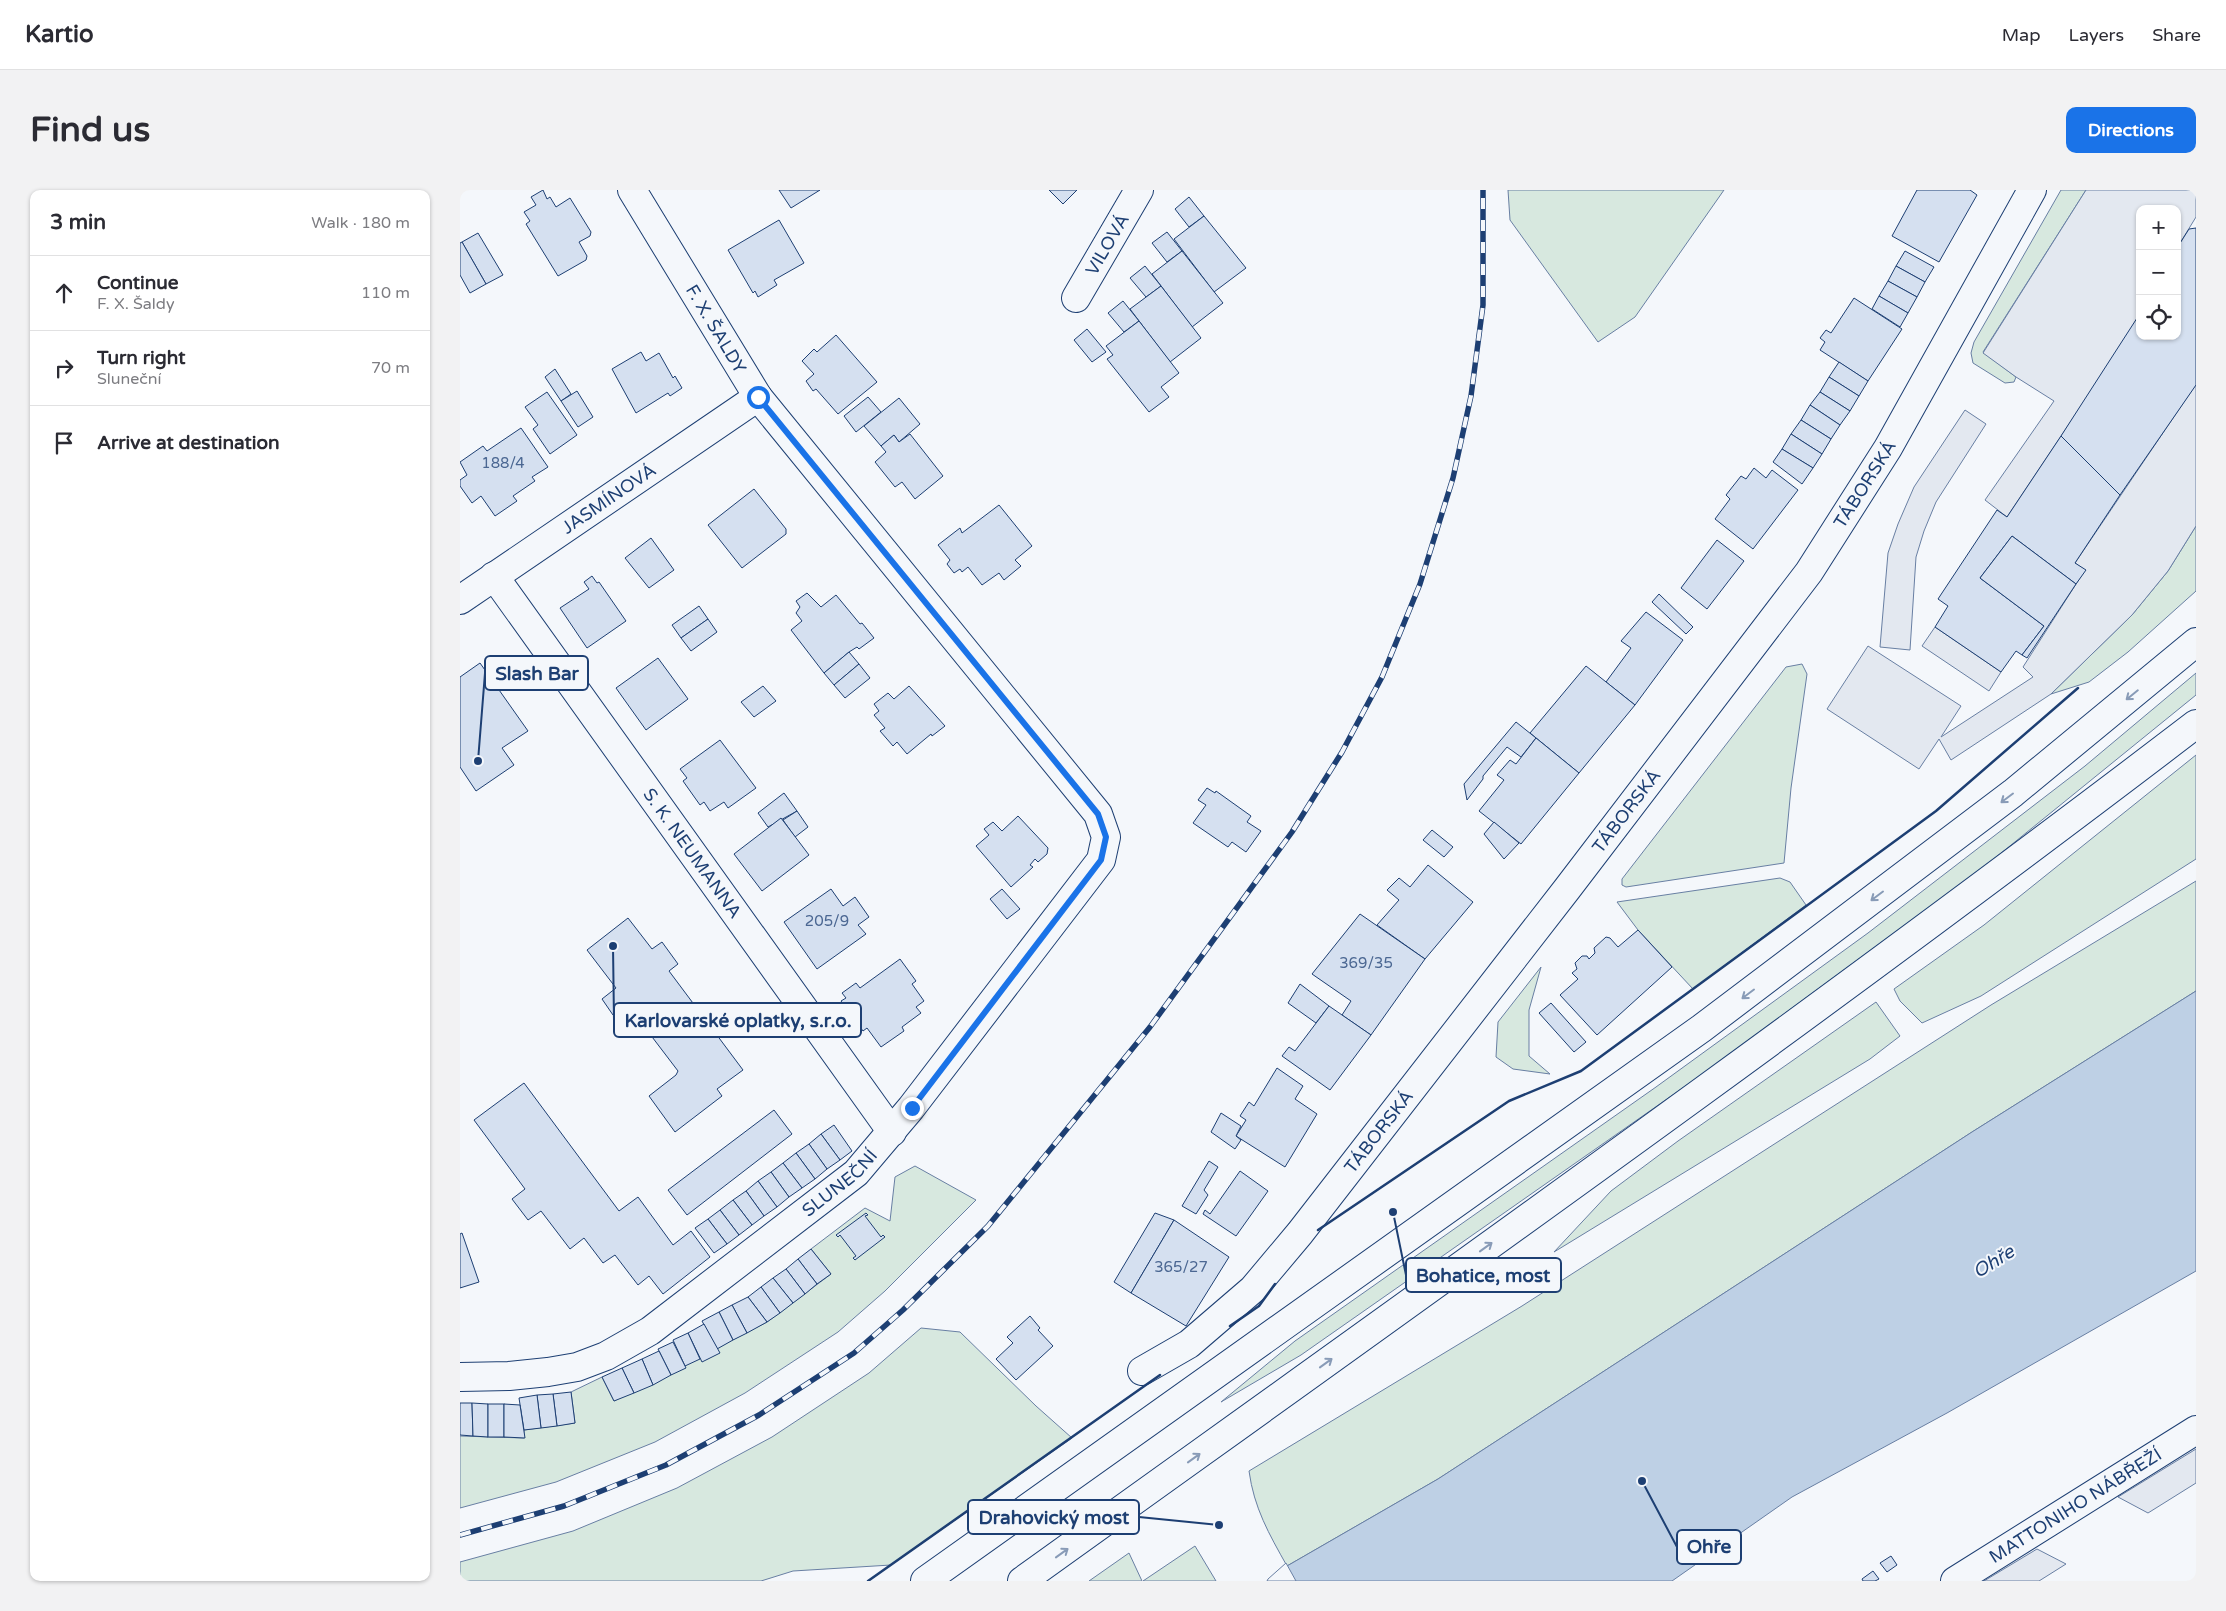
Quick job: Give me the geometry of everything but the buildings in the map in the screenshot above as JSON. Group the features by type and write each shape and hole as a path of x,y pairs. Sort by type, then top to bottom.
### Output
{"main road":[{"name":"F. X. ŠALDY","path":"632,190 758,397 1098,814 1106,837"},
{"name":"VILOVÁ","path":"1076,298 1139,190"},
{"name":"TÁBORSKÁ","path":"1142,1371 1189,1344 1253,1289 1288,1247 1567,889 1809,572 1888,448 2032,190"},
{"name":"JASMÍNOVÁ","path":"460,600 758,397"},
{"name":"S. K. NEUMANNA","path":"494,576 892,1132"},
{"path":"2170,664 2196,632"},
{"path":"925,1581 1702,1028 2013,794 2196,642"},
{"path":"1022,1581 1734,1069 2051,835 2196,724"},
{"name":"SLUNEČNÍ","path":"460,1377 509,1376 548,1372 577,1367 606,1356 650,1331 856,1173 892,1132 1101,860 1106,837"},
{"name":"MATTONIHO NÁBŘEŽÍ","path":"1955,1581 2196,1430"}],"shaded area":[{"path":"1508,190 1724,190 1635,317 1598,342 1510,220"},
{"path":"2061,190 2086,190 1983,352 2016,377 2014,382 2005,383 1973,363 1971,353 1974,342"},
{"path":"2086,190 2196,190 2196,217 2181,241 2181,205 2136,205 2136,324 2007,517 1985,500 2054,401 1983,353"},
{"path":"2196,384 2196,526 2168,571 2132,615 2051,694 1951,760 1939,739 1919,769 1827,709 1868,646 1961,706 1941,737 2033,677 2023,667 2085,570 2075,563"},
{"path":"1965,410 1986,424 1936,502 1924,531 1916,557 1910,650 1880,647 1888,553 1898,524 1914,487"},
{"path":"2196,526 2196,591 2128,652 2089,682 2051,694 2132,615 2168,571"},
{"path":"1935,627 2001,672 1989,691 1922,646"},
{"path":"1802,664 1807,674 1791,788 1784,863 1626,887 1622,885 1622,879 1786,667"},
{"path":"2196,673 2196,695 1984,867 1697,1078 1301,1355 1221,1402 1295,1341 1656,1087 1868,933 2085,766"},
{"path":"2196,755 2196,859 1981,996 1922,1023 1900,1001 1894,989 1984,925"},
{"path":"1780,878 1790,882 1806,905 1693,989 1638,930 1617,902"},
{"path":"2196,881 2196,991 1972,1132 1438,1479 1287,1566 1268,1532 1258,1509 1249,1471 1522,1306 1991,1005"},
{"path":"1541,967 1529,1010 1529,1056 1550,1074 1513,1069 1496,1057 1498,1022"},
{"path":"1876,1002 1900,1036 1870,1059 1554,1252 1611,1191 1678,1141"},
{"path":"915,1166 976,1200 885,1291 838,1332 745,1393 655,1442 556,1482 460,1508 460,1436 524,1438 524,1430 575,1423 571,1392 602,1377 614,1401 767,1322 831,1274 811,1249 865,1208 890,1221 895,1177"},
{"path":"921,1328 960,1332 1036,1406 1072,1438 891,1565 793,1571 761,1581 460,1581 460,1562 573,1531 677,1488 772,1437 869,1373"},
{"path":"2196,1449 2196,1483 2148,1513 2118,1497"},
{"path":"1195,1546 1216,1581 1143,1581"},
{"path":"2037,1549 2066,1564 2039,1581 1984,1581"},
{"path":"1129,1553 1142,1581 1089,1581"}],"water":[{"path":"2196,991 2196,1271 1947,1413 1792,1497 1672,1581 1269,1581 1287,1566 1438,1479 1972,1132"}],"pier":[{"path":"1286,1563 1296,1581 1267,1581 1268,1579"}],"railway":[{"path":"460,1535 564,1506 666,1465 759,1415 854,1353 903,1310 988,1226 1150,1027 1292,832 1342,752 1382,677 1420,584 1453,478 1471,396 1483,305 1483,190"}],"wall":[{"path":"1318,1230 1509,1101 1581,1071 1936,811 2078,688"},
{"path":"1230,1326 1259,1306 1275,1284"},
{"path":"868,1581 1160,1375"}],"place":[{"name":"Slash Bar","path":"478,761"},
{"name":"Karlovarské oplatky, s.r.o.","path":"613,946"},
{"name":"Bohatice, most","path":"1393,1212"},
{"name":"Ohře","path":"1642,1481"},
{"name":"Drahovický most","path":"1219,1525"}],"route":[{"path":"758,397 1098,814 1106,837 1101,860 912,1108"}]}
